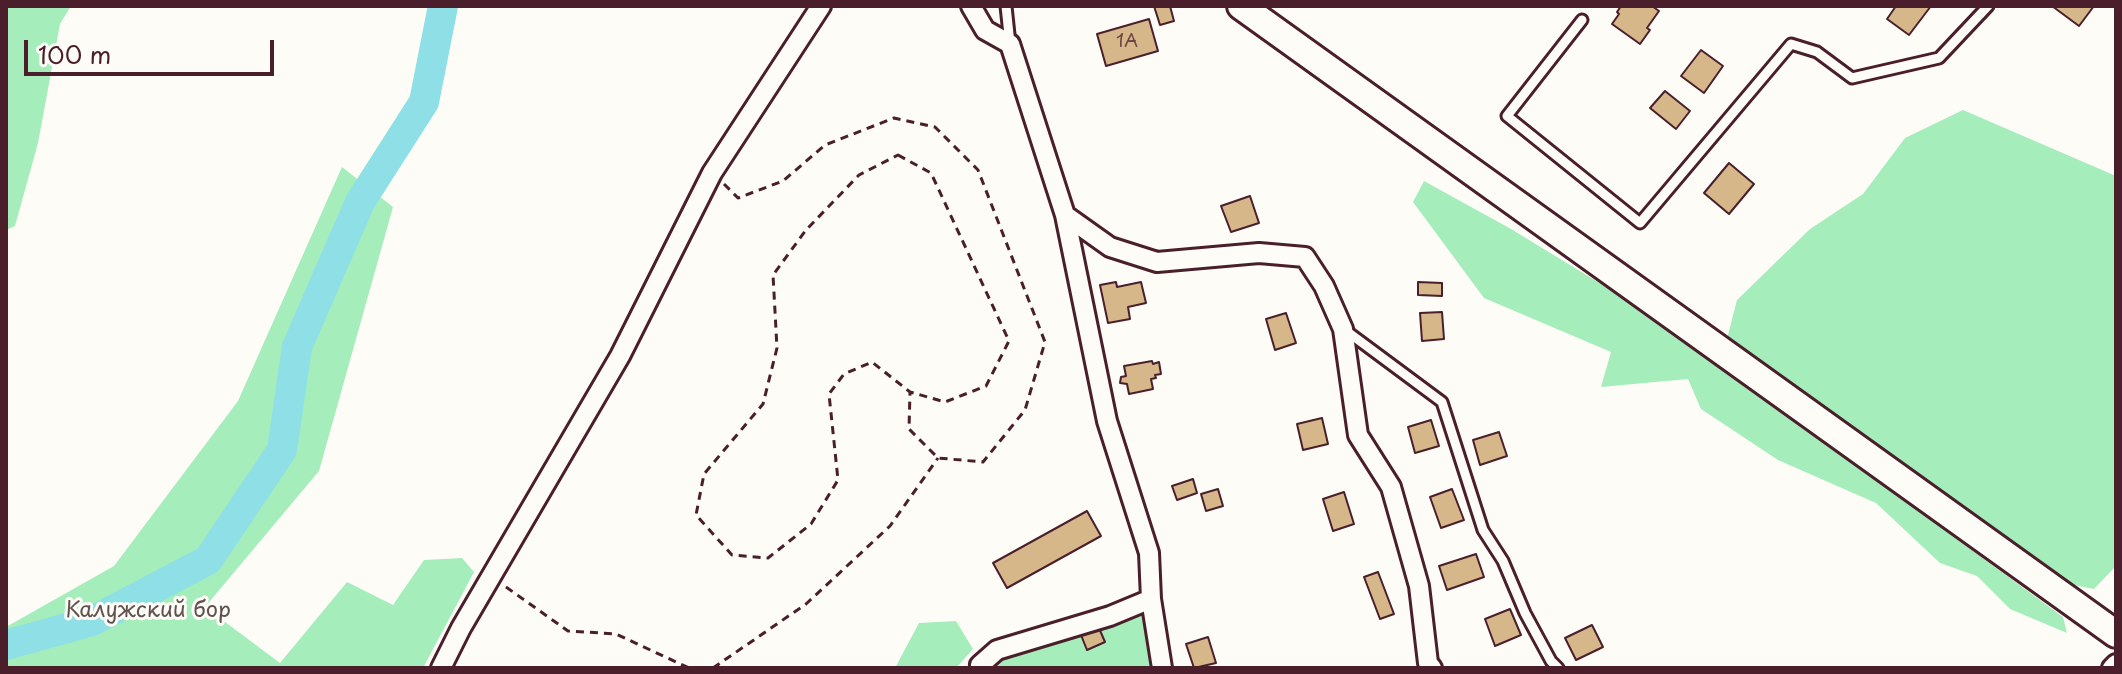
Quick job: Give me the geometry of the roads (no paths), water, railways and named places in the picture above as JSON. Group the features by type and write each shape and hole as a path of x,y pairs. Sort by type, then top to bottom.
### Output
{"main road":[{"path":"1241,6 2116,634"}],"street":[{"path":"441,668 461,628 620,356 712,173 821,6"},
{"path":"971,6 985,30 1010,44 1065,215 1107,421 1149,553 1151,599 1162,668"},
{"path":"1065,215 1110,247 1157,262 1259,253 1305,257 1324,286 1343,329 1358,435 1391,487 1419,586 1428,663 1432,668"},
{"path":"979,667 997,650 1110,616 1151,599"}],"lane":[{"path":"1006,6 1010,44"},
{"path":"1582,20 1507,116 1640,223 1791,44 1817,52 1852,78 1939,58 1988,6"},
{"path":"1343,329 1442,402 1483,530 1503,561 1525,613 1551,661 1558,668"}],"waterway":[{"path":"6,645 92,621 208,560 282,450 297,347 360,202 424,102 443,6"}],"park label":[{"name":"Калужский бор","path":"148,611"}]}
